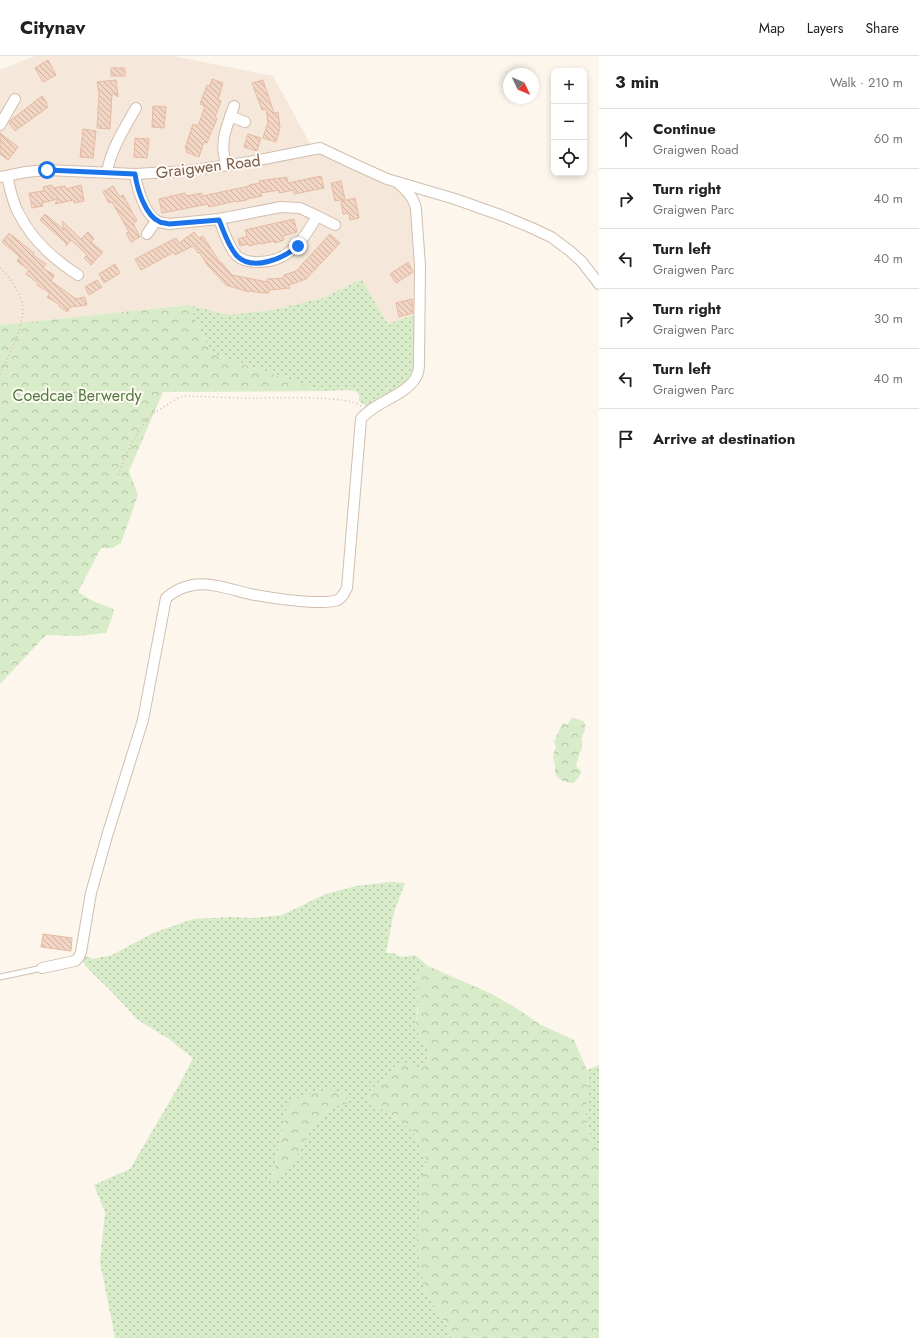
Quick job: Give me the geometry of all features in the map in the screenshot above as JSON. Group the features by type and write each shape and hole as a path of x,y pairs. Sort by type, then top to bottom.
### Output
{"street":[{"path":"0,125 15,99"},
{"path":"107,172 113,148 136,108"},
{"path":"227,165 222,148 224,135 232,111 245,122"},
{"name":"Graigwen Road","path":"4,176 47,170 135,174 187,171 320,148 397,182"},
{"path":"135,174 138,190 142,200 150,214 161,223 169,224 219,220 281,206 300,208 335,225"},
{"path":"4,176 17,211 26,226 49,253 61,264 78,275"},
{"path":"397,182 423,191 455,199 504,216 551,237 582,262 599,284"},
{"path":"397,182 415,201"},
{"path":"42,968 75,961 81,952 91,893 143,720 166,598 182,587 194,584 221,586 299,602 329,602 337,600 342,596 347,588 361,419 366,413 400,393 411,384 417,376 419,363 420,266 415,201 416,196 423,191"},
{"path":"219,220 231,247 237,256 243,260 251,262 264,262 285,256 298,246 310,230 317,216"},
{"path":"147,234 156,220"}],"lane":[{"path":"0,977 42,968"}],"path":[{"path":"0,268 6,273 17,290 23,307 19,327 11,352 0,374"},
{"path":"118,475 130,444 147,419 180,397 335,399 358,404 366,413"}],"shaded area":[{"path":"35,56 173,56 273,76 313,149 397,182 415,201 420,313 388,324 360,279 323,298 272,310 228,315 189,305 0,325 0,70"}],"green space":[{"path":"361,279 388,324 416,314 414,374 408,382 368,407 359,401 359,395 356,391 321,391 211,353 189,305 228,315 272,310 323,298"},
{"name":"Coedcae Berwerdy","path":"189,305 211,353 321,391 163,392 129,471 138,495 121,543 112,548 101,548 78,592 91,600 113,609 114,612 106,633 76,636 46,635 0,684 0,325"},
{"path":"574,718 585,723 585,730 582,737 582,749 576,766 581,771 581,774 574,783 563,781 558,778 555,772 553,756 556,748 554,742 563,722 567,725 571,719"},
{"path":"390,882 405,883 394,912 386,953 393,953 402,957 415,955 428,966 422,970 415,1028 429,1049 428,1065 418,1068 396,1064 386,1081 377,1084 367,1095 372,1102 413,1131 427,1161 421,1181 424,1289 454,1338 115,1338 100,1262 105,1212 94,1185 130,1169 178,1087 193,1058 169,1039 138,1020 82,961 87,956 93,959 112,955 153,933 193,919 231,917 254,918 282,915 326,894 356,886","holes":["288,1103 331,1108 312,1127 297,1156 271,1183"]},
{"path":"428,966 492,994 541,1025 574,1040 587,1070 588,1093 585,1119 592,1142 599,1151 599,1338 454,1338 424,1289 417,1247 421,1181 427,1161 413,1131 372,1102 367,1095 377,1084 386,1081 396,1064 411,1062 418,1068 428,1065 429,1049 415,1028 418,1009 417,975"},
{"path":"599,1065 599,1151 592,1142 585,1119 588,1093 587,1070"},
{"path":"332,1089 345,1095 348,1103 331,1108 312,1127 297,1156 271,1184 288,1103 310,1094"}],"building":[{"path":"48,60 56,75 43,82 35,68"},
{"path":"111,68 125,68 125,76 111,76"},
{"path":"212,79 223,83 218,100 221,101 215,117 217,118 213,129 207,143 204,142 199,157 186,152 187,148 185,148 193,124 198,126 205,106 200,104 207,85 210,86"},
{"path":"116,80 118,97 112,93 110,129 97,128 99,94 97,82"},
{"path":"263,80 274,113 278,112 280,128 276,142 263,138 268,122 266,109 262,110 252,83"},
{"path":"42,96 48,107 15,131 9,123 11,120"},
{"path":"153,106 166,107 164,128 152,127"},
{"path":"83,129 96,131 93,158 80,157"},
{"path":"0,133 18,147 8,160 0,154"},
{"path":"248,134 261,138 257,151 244,147"},
{"path":"135,138 149,139 147,158 134,157"},
{"path":"321,176 324,188 294,194 294,190 279,193 279,190 261,193 262,196 247,200 209,207 208,204 162,213 159,199 185,193 186,196 202,193 202,196 250,186 249,185 260,183 259,181 287,177 288,183"},
{"path":"341,181 345,199 335,201 331,183"},
{"path":"52,185 53,188 65,186 66,189 81,185 84,201 74,203 74,200 55,204 58,199 42,203 43,206 32,208 29,193 44,191 43,187"},
{"path":"113,186 120,197 123,195 137,221 133,223 140,237 131,242 126,233 129,232 112,202 109,203 103,192"},
{"path":"355,198 359,218 350,220 349,213 343,214 341,201"},
{"path":"45,214 64,230 62,221 81,239 88,232 94,239 91,242 103,252 91,265 84,258 87,255 71,240 66,246 66,243 40,220"},
{"path":"294,219 297,232 283,236 284,240 275,243 274,241 249,246 248,244 240,246 238,239 247,236 245,230"},
{"path":"194,232 199,238 203,236 220,263 221,262 232,275 267,282 267,279 284,278 284,275 296,271 330,234 340,243 306,279 289,285 290,288 269,290 269,293 249,292 226,285 208,266 193,246 175,255 174,252 141,270 135,259 176,238 179,243"},
{"path":"9,233 34,253 33,255 46,264 43,268 54,275 51,281 76,299 85,297 87,305 70,307 67,312 59,306 60,305 47,297 50,293 37,285 38,283 26,274 29,270 17,261 20,257 2,242"},
{"path":"408,262 413,272 396,283 390,274"},
{"path":"115,264 120,273 104,283 99,274"},
{"path":"97,280 102,287 89,295 85,287"},
{"path":"412,299 413,313 399,317 396,303"},
{"path":"43,934 72,938 71,951 41,947"}],"route":[{"path":"47,170 74,170 135,174 138,190 142,200 153,218 161,223 169,224 219,220 231,247 237,256 243,260 251,262 275,260 285,256 298,246"}]}
